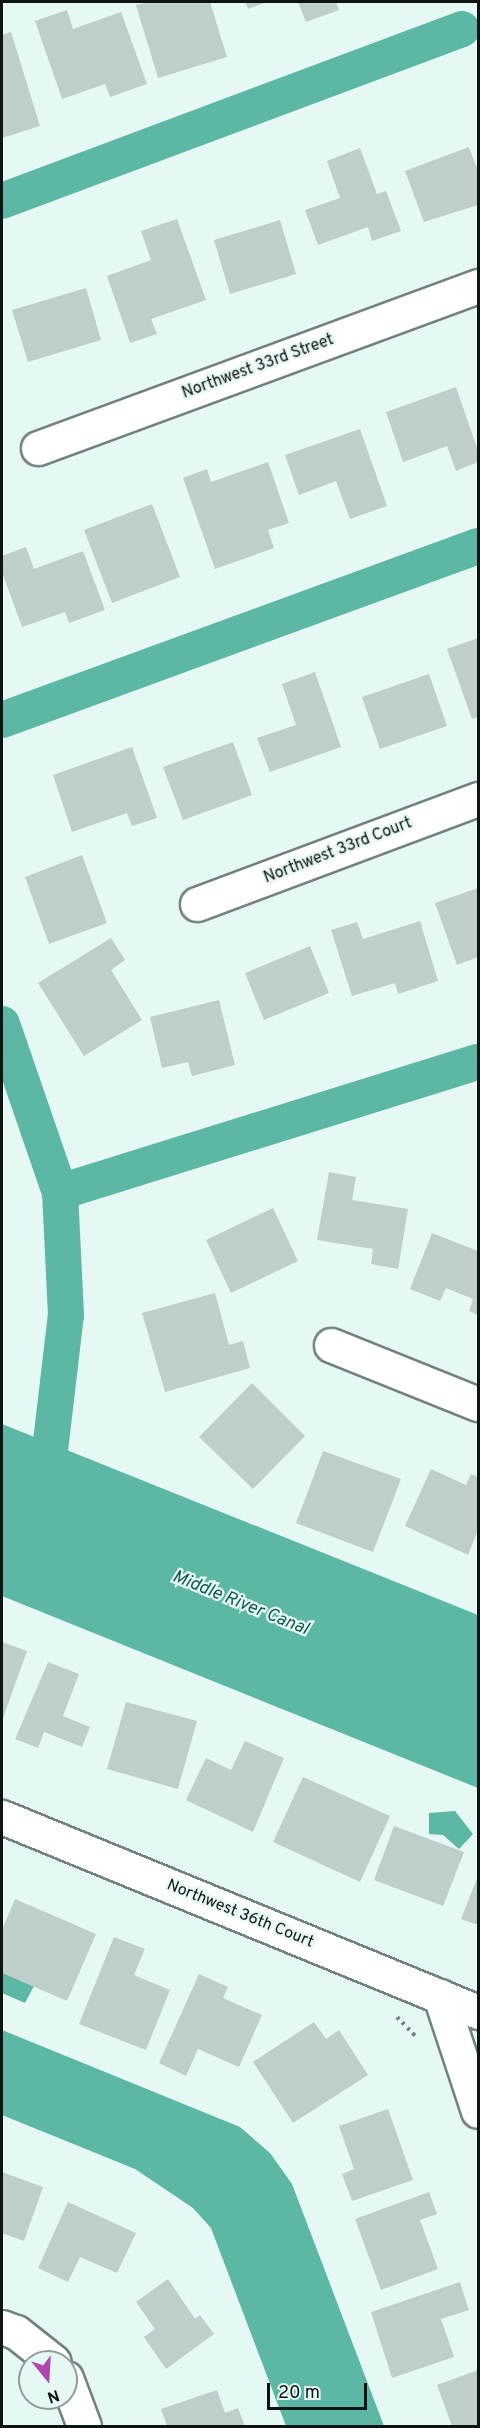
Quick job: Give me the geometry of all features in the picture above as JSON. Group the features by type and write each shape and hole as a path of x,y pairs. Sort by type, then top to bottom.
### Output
{"street":[{"name":"Northwest 33rd Street","path":"38,448 478,286"},
{"name":"Northwest 33rd Court","path":"197,904 478,799"},
{"path":"331,1345 478,1404"},
{"name":"Northwest 36th Court","path":"2,1817 478,2012"},
{"path":"440,1996 478,2111"},
{"path":"2,2326 16,2332 39,2350"},
{"path":"78,2410 84,2427"}],"path":[{"path":"393,2014 419,2040"}],"water":[{"name":"Middle River Canal","path":"2,1424 478,1615 478,1788 2,1596"},
{"path":"455,1811 473,1834 459,1849 443,1835 429,1834 429,1813"},
{"path":"2,1969 35,1984 25,2003 2,1993"},
{"path":"2,2030 240,2127 270,2153 292,2184 384,2426 286,2426 211,2228 193,2208 135,2169 2,2115"}],"building":[{"path":"149,2 210,2 227,57 158,78 136,5"},
{"path":"245,2 267,2 248,9"},
{"path":"298,2 336,2 339,10 306,22"},
{"path":"67,10 73,29 121,12 147,84 110,97 105,84 62,99 35,21"},
{"path":"11,32 40,126 2,138 2,35"},
{"path":"469,147 478,171 478,205 424,222 405,171"},
{"path":"360,148 377,194 386,191 401,231 372,241 368,227 318,245 305,210 340,198 327,161"},
{"path":"177,219 206,300 151,319 157,334 130,343 107,276 151,260 141,231"},
{"path":"280,220 296,274 230,294 214,240"},
{"path":"86,288 101,340 28,362 12,310"},
{"path":"456,387 478,451 478,462 456,471 447,446 403,462 386,412"},
{"path":"360,429 387,506 350,519 336,481 299,495 285,455"},
{"path":"268,462 289,523 268,530 274,548 215,569 183,478 207,469 211,482"},
{"path":"152,504 180,577 112,603 84,530"},
{"path":"26,547 34,569 83,551 105,610 69,623 65,612 22,627 2,572 2,556"},
{"path":"478,638 478,717 472,719 447,649"},
{"path":"315,672 341,747 270,772 257,738 296,725 282,684"},
{"path":"429,674 447,726 380,749 362,697"},
{"path":"233,742 252,795 183,820 163,767"},
{"path":"132,747 157,818 132,826 127,813 72,832 53,775"},
{"path":"82,855 107,923 49,944 25,877"},
{"path":"478,888 478,957 457,965 435,903"},
{"path":"420,921 438,981 398,994 395,983 352,996 331,930 357,922 363,939"},
{"path":"111,938 125,960 111,970 142,1020 84,1056 38,983"},
{"path":"310,946 329,993 264,1020 245,973"},
{"path":"219,1000 235,1065 192,1076 188,1062 162,1068 150,1017"},
{"path":"329,1172 356,1177 352,1200 408,1209 398,1269 371,1264 373,1249 317,1240"},
{"path":"273,1208 298,1261 231,1293 206,1240"},
{"path":"432,1233 478,1251 478,1315 469,1311 473,1299 446,1288 440,1301 410,1289"},
{"path":"215,1293 229,1345 243,1341 250,1368 165,1392 142,1313"},
{"path":"252,1383 305,1436 253,1489 199,1437"},
{"path":"323,1451 401,1479 373,1552 296,1523"},
{"path":"431,1469 466,1485 471,1474 478,1477 478,1530 468,1555 405,1526"},
{"path":"2,1642 27,1651 2,1721"},
{"path":"48,1662 79,1674 63,1716 90,1727 82,1747 44,1732 38,1748 15,1739"},
{"path":"126,1702 197,1721 178,1789 107,1769"},
{"path":"245,1741 284,1758 253,1832 186,1800 206,1758 231,1770"},
{"path":"303,1777 390,1816 360,1882 273,1842"},
{"path":"394,1826 464,1852 443,1906 374,1880"},
{"path":"478,1876 478,1925 461,1919"},
{"path":"15,1899 96,1934 67,2001 2,1973 2,1930"},
{"path":"114,1937 145,1949 134,1975 170,1990 146,2050 79,2024"},
{"path":"199,1974 228,1987 223,1998 262,2015 239,2067 198,2049 186,2076 159,2063"},
{"path":"314,2022 326,2039 339,2030 368,2075 293,2123 253,2062"},
{"path":"388,2109 413,2180 352,2201 342,2174 354,2169 339,2126"},
{"path":"2,2172 43,2187 24,2241 2,2233"},
{"path":"429,2192 437,2214 420,2220 438,2269 381,2290 355,2219"},
{"path":"68,2202 136,2233 117,2273 80,2257 68,2282 38,2268"},
{"path":"168,2279 195,2319 200,2315 214,2334 166,2369 144,2337 155,2329 136,2302"},
{"path":"460,2282 469,2310 441,2319 454,2357 392,2378 371,2312"},
{"path":"478,2370 478,2426 452,2426 437,2385"},
{"path":"217,2390 225,2413 238,2408 245,2426 167,2426 161,2409"}],"waterway":[{"path":"2,201 462,29"},
{"path":"2,720 478,546"},
{"path":"2,1024 60,1192"},
{"path":"45,1493 66,1315 60,1192 478,1062"}]}
